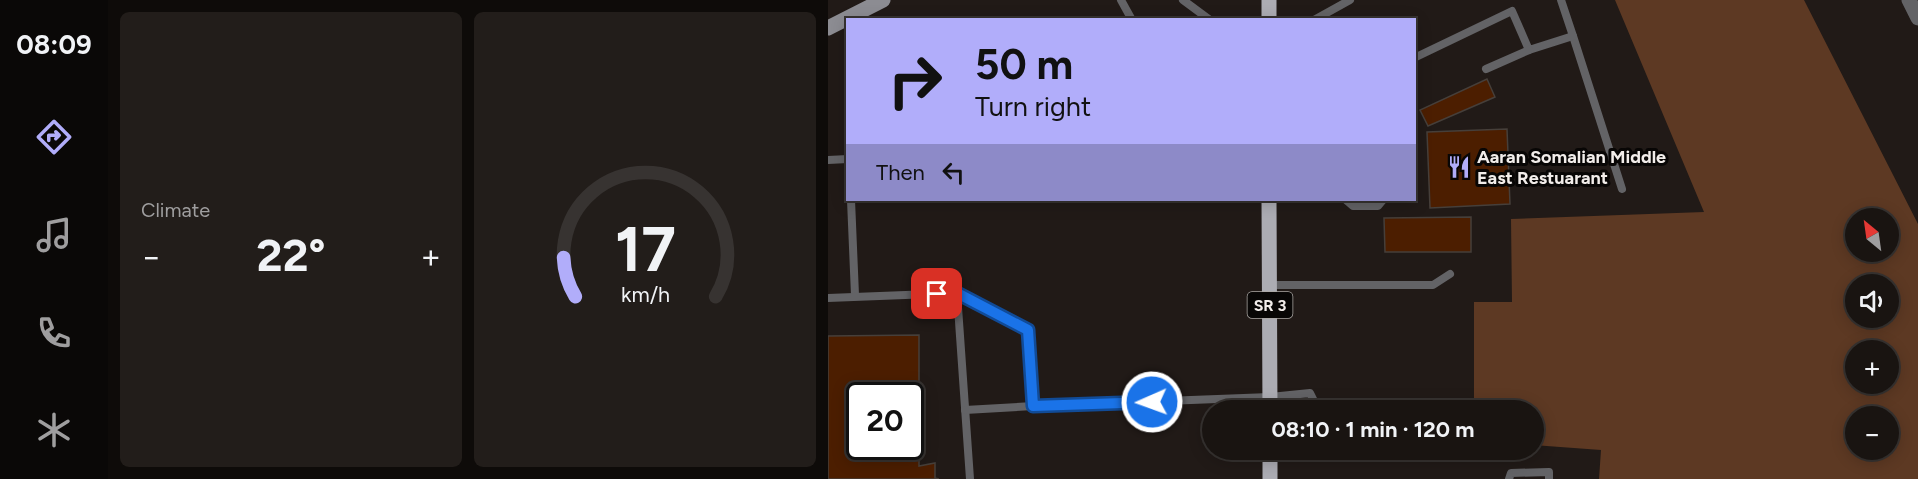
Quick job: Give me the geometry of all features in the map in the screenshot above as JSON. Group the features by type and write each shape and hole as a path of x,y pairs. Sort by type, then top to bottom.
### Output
{"main road":[{"path":"848,18 884,0"},
{"path":"1269,0 1269,18"},
{"path":"828,28 846,19"},
{"name":"SR 3","path":"1269,201 1270,400"},
{"path":"1270,460 1270,479"}],"street":[{"path":"1909,0 1918,18"}],"lane":[{"path":"1121,0 1131,18"},
{"path":"1183,0 1207,18"},
{"path":"1318,18 1350,0"},
{"path":"1561,0 1622,189"},
{"path":"1416,57 1512,11 1529,50"},
{"path":"1486,69 1529,50 1573,36"},
{"path":"828,160 846,159"},
{"path":"851,201 855,296"},
{"path":"1347,201 1353,206 1378,206 1382,201"},
{"path":"1270,285 1433,285 1450,274"},
{"path":"957,293 970,479"},
{"path":"828,298 957,293 1028,330 1033,406"},
{"path":"1285,400 1310,393 1314,400"},
{"path":"965,410 1033,406 1202,405"},
{"path":"1509,479 1511,473 1549,472 1549,479"}],"shaded area":[{"path":"1615,0 1804,0 1918,224 1918,479 1599,479 1601,450 1544,446 1544,400 1474,400 1474,302 1512,302 1511,219 1704,212"}],"building":[{"path":"1487,79 1495,97 1428,126 1420,110"},
{"path":"1507,129 1510,204 1430,208 1427,132"},
{"path":"1471,217 1471,252 1385,252 1384,218"},
{"path":"919,335 919,382 846,382 846,460 919,460 919,466 935,463 935,478 939,479 828,479 828,336"}],"place":[{"name":"Aaran Somalian Middle East Restuarant","path":"1459,167"}],"route":[{"path":"937,294 957,293 1028,330 1033,406 1152,402"}]}
